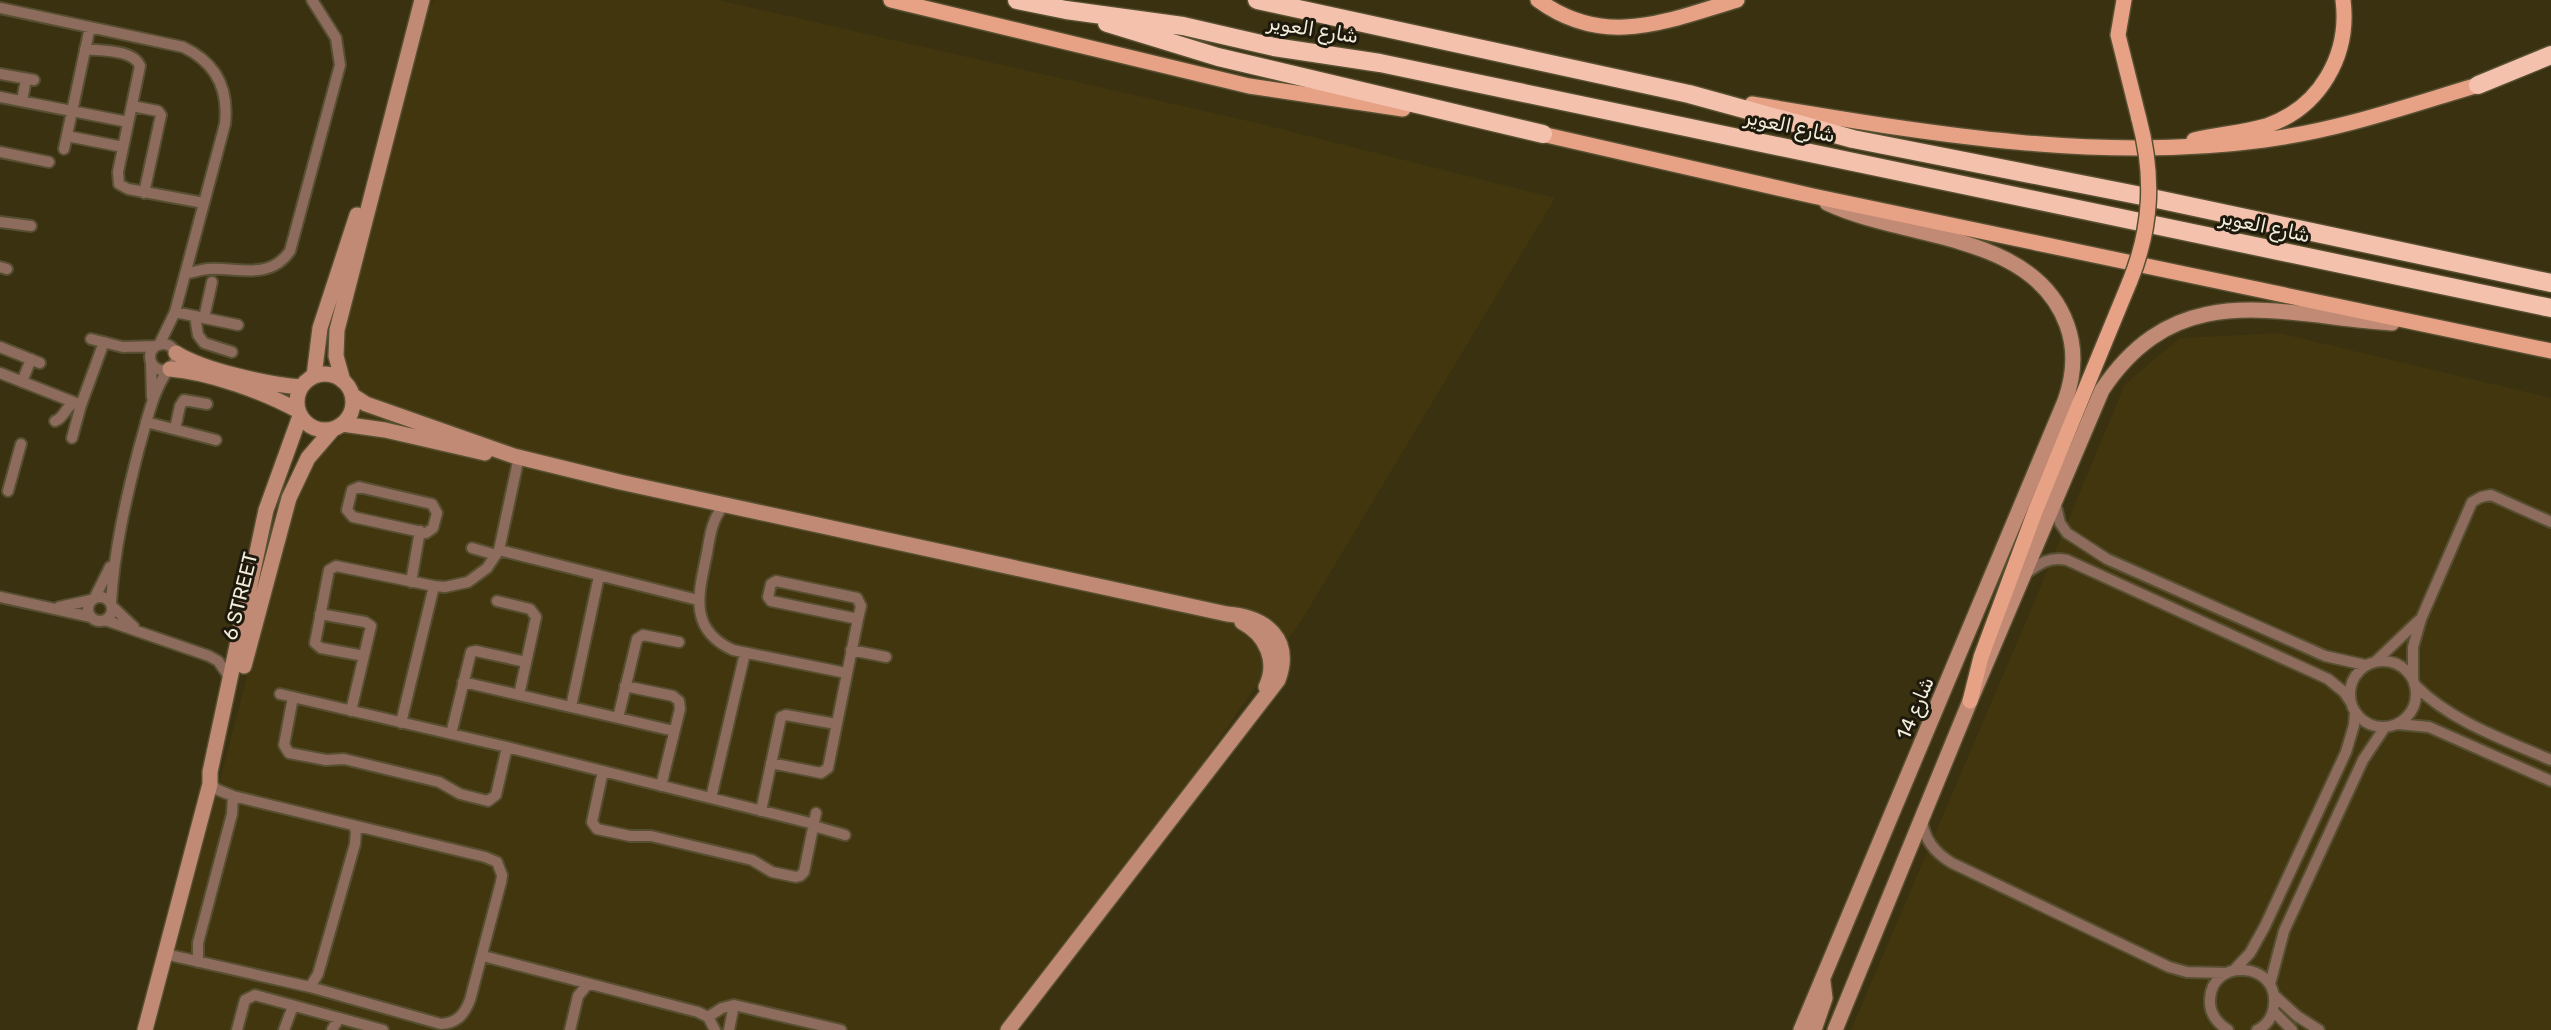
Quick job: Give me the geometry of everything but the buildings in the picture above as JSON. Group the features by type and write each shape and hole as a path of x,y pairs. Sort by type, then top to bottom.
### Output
{"highway":[{"name":"شارع العوير","path":"1017,0 1066,10 1183,26 1274,47 1380,63 2551,308"},
{"name":"شارع العوير","path":"1257,0 1689,94 1853,139 2152,198 2551,283"},
{"path":"1280,0 1308,10"},
{"path":"1066,10 1218,57 1543,134"},
{"path":"2478,85 2551,55"}],"main road":[{"path":"891,0 1249,86 1418,111 1543,134 1813,196 2551,351"},
{"path":"1538,0 1567,18 1602,27 1627,29 1652,25 1737,0"},
{"path":"1970,700 1981,657 2036,509 2142,250 2150,200 2149,167 2118,35 2124,0"},
{"path":"2159,148 2224,132 2266,125 2299,108 2325,82 2337,60 2344,37 2343,0"},
{"path":"1689,94 1939,135 2038,144 2159,148 2230,144 2325,130 2384,115 2551,64"}],"street":[{"path":"185,274 207,269 263,271 279,264 290,251 341,56 336,38 312,0"},
{"path":"314,376 320,328 355,222 414,0"},
{"path":"422,0 337,330 336,356 343,381 352,395 366,404 517,456 724,505 1243,616 1257,620 1275,635 1281,646 1282,669 1278,680 1008,1030"},
{"path":"0,8 16,6 90,27 183,47 195,52 215,71 222,83 226,110 204,203 175,312 158,345 152,350 152,400"},
{"path":"64,149 90,27"},
{"path":"85,49 127,55 137,60 140,66 118,172 119,184 123,188 144,193 204,203"},
{"path":"0,74 30,79 22,101"},
{"path":"0,97 129,122"},
{"path":"132,106 158,111 161,115 144,193"},
{"path":"66,136 123,147"},
{"path":"0,152 50,162"},
{"name":"شارع 14","path":"1801,1030 2065,401 2073,367 2069,332 2055,300 2030,273 1998,254 1868,218 1813,196"},
{"path":"0,222 31,226"},
{"path":"212,282 199,317 198,335 204,344 232,351"},
{"path":"1835,1030 1970,700 2102,390 2112,375 2143,343 2182,320 2216,311 2251,309 2435,326"},
{"path":"175,312 238,325"},
{"path":"105,620 111,614 115,555 152,400 169,369 176,362 175,312"},
{"path":"91,339 123,347 151,362 158,370 193,372 265,394 299,413 315,429 338,426 385,430 498,456 517,456"},
{"path":"72,438 78,404 104,342"},
{"path":"123,347 170,346 195,362 278,386 301,387"},
{"path":"0,347 36,361 22,382"},
{"path":"0,373 78,404"},
{"path":"299,413 297,396 301,387 314,376 326,374 343,381"},
{"path":"338,426 351,411 352,395"},
{"path":"175,429 180,406 184,400 207,404"},
{"path":"55,422 61,418 68,406 78,404"},
{"name":"6 STREET","path":"210,784 210,772 269,496 299,413"},
{"path":"146,422 216,440"},
{"name":"6 STREET","path":"145,1030 210,784 218,769 288,498 308,458 338,426"},
{"path":"6,490 21,444"},
{"path":"364,656 319,647 315,641 328,573 333,566 434,586 445,587 468,582 487,568 498,552 517,456"},
{"path":"359,487 432,504 437,513 433,528 426,532 420,531 353,517 347,510 350,492 359,487"},
{"path":"2398,724 2413,708 2416,697 2414,647 2421,619 2469,506 2476,499 2486,495 2497,497 2551,522"},
{"path":"709,501 713,523"},
{"path":"2055,502 2060,523 2072,538 2107,559 2325,656 2365,665"},
{"path":"724,505 713,523 698,600 702,621 714,639 745,653 846,673"},
{"path":"411,582 420,531"},
{"path":"472,548 498,552 698,600"},
{"path":"91,617 88,609 115,555"},
{"path":"2081,566 2082,558 2090,555 2128,572 2142,574"},
{"path":"2025,574 2044,561 2056,558 2067,560 2328,680 2344,692 2363,721 2374,726 2414,724 2436,730 2551,781"},
{"path":"571,707 598,576"},
{"path":"771,764 826,771 861,606 857,598 776,581 771,584 768,597 771,601 858,619"},
{"path":"401,723 434,586"},
{"path":"0,597 96,620 105,620 209,656 218,661 231,679"},
{"path":"47,608 104,597 139,632"},
{"path":"497,601 534,612 535,622 519,695"},
{"path":"320,614 369,624 371,628 351,711"},
{"path":"2350,700 2352,681 2365,665 2376,661 2421,619"},
{"path":"618,718 638,637 643,635 679,642"},
{"path":"209,656 225,653 238,643"},
{"path":"851,650 886,657"},
{"path":"451,734 468,656 473,651 526,662"},
{"path":"711,798 745,653"},
{"path":"2376,661 2398,664 2406,670 2414,683 2441,707 2470,724 2551,760"},
{"path":"463,682 675,731"},
{"path":"626,686 676,698 680,705 661,786"},
{"path":"280,694 507,747 761,811 815,821 845,835"},
{"path":"293,697 284,745 289,753 326,760 344,759 439,782 460,794 483,800 488,801 496,795 507,747"},
{"path":"2211,1030 2212,989 2250,953 2262,933 2346,752 2354,725 2355,712"},
{"path":"761,811 779,722 783,716 836,724"},
{"path":"2270,984 2284,931 2363,760 2385,727"},
{"path":"603,771 592,822 597,829 630,836 651,836 747,858 768,871 796,877 804,872 815,821"},
{"path":"165,954 309,987 441,1024 456,1020 463,1015 473,991 502,875 497,862 485,856 233,796 210,784"},
{"path":"198,962 198,943 232,814 233,796"},
{"path":"1922,818 1923,829 1929,843 1942,857 1952,863 2169,967 2187,972 2255,971 2270,984 2275,996 2297,1016 2319,1030"},
{"path":"309,987 318,974 355,844 353,825"},
{"path":"487,957 587,985 698,1012 708,1017 715,1030"},
{"path":"1814,1030 1825,998 1822,979"},
{"path":"570,1030 578,996 587,985"},
{"path":"237,1030 245,1000 251,996 383,1030"},
{"path":"2257,1030 2268,1021 2274,1012 2275,996"},
{"path":"708,1017 722,1008 734,1005 842,1030"},
{"path":"729,1030 734,1005"},
{"path":"284,1030 293,1006"},
{"path":"2211,1010 2217,1021 2228,1030"},
{"path":"2274,1012 2292,1030"},
{"path":"332,1030 339,1018"}],"shaded area":[{"path":"436,0 718,0 1257,123 1555,198 1303,618 1166,816 998,1030 155,1030 300,473 344,435 357,385 336,342 422,14"},
{"path":"2279,333 2551,398 2551,1030 1851,1030 2125,384 2180,338"}]}
